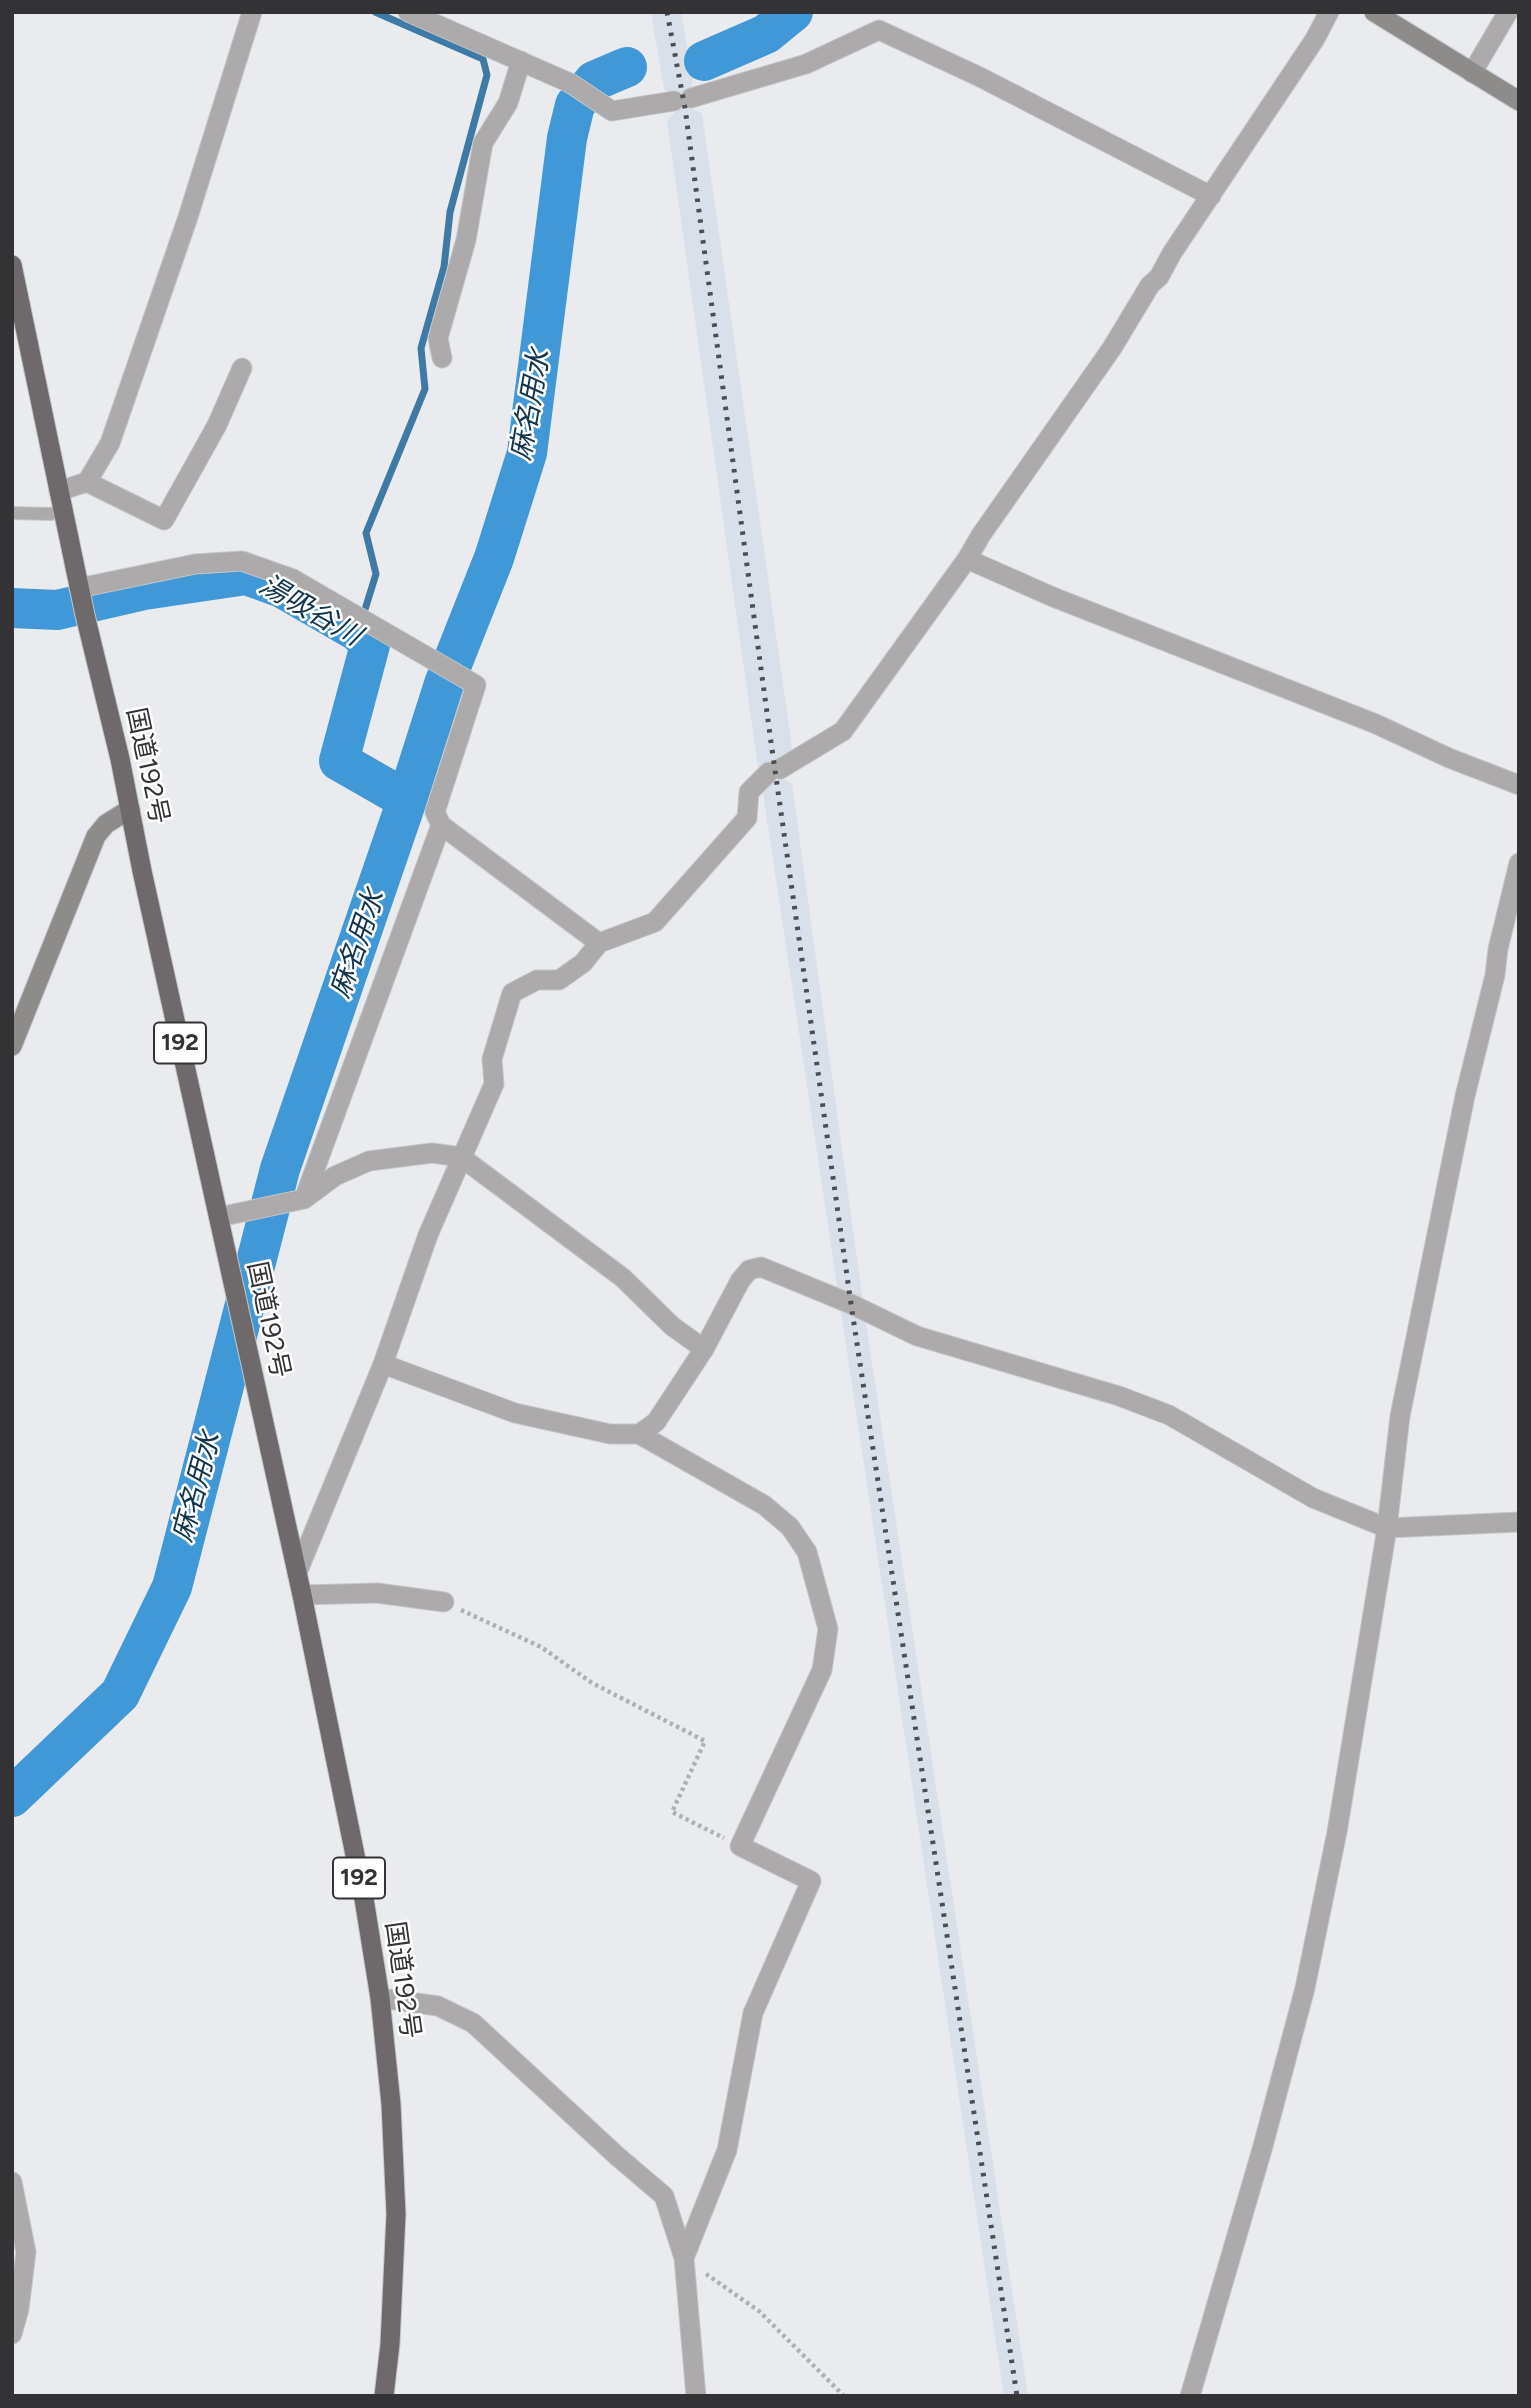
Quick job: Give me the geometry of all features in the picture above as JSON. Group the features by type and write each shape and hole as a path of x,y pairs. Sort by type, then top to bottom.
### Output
{"highway":[{"name":"国道192号","path":"12,265 79,590 120,759 302,1595 364,1899 380,1998 391,2104 396,2214 390,2344 384,2396"}],"main road":[{"path":"1374,12 1519,101"},
{"path":"12,1046 96,836 106,824 130,809"}],"street":[{"path":"59,491 88,482 110,443 188,217 252,12"},
{"path":"408,12 570,83 612,111 683,100 806,64 879,30 890,12"},
{"path":"297,1573 383,1364 428,1235 494,1084 492,1059 512,993 537,980 559,980 583,963 600,943 655,922 747,818 750,792 775,770 843,731 967,559 1112,348 1315,39 1329,12"},
{"path":"1472,73 1508,12"},
{"path":"879,30 980,76 1210,196"},
{"path":"442,358 438,338 466,240 483,144 508,103 521,61"},
{"path":"88,482 164,520 217,425 242,368"},
{"path":"967,559 1054,597 1376,724 1449,758 1519,785"},
{"path":"79,590 195,564 242,561 293,579 476,685 435,811 441,825 600,943"},
{"path":"298,1201 441,825"},
{"path":"1190,2396 1263,2146 1305,1987 1337,1832 1387,1528 1402,1403 1465,1096 1519,863"},
{"path":"219,1217 298,1201 335,1176 369,1161 432,1153 461,1157 623,1278 672,1326 704,1349"},
{"path":"639,1434 656,1422 704,1349 740,1281 749,1270 761,1267 851,1304 917,1336 1119,1396 1169,1415 1313,1499 1387,1528 1519,1522"},
{"path":"383,1364 516,1413 610,1434 639,1434 764,1505 790,1527 807,1552 828,1629 822,1670 740,1846 811,1881 753,2013 727,2150 684,2258"},
{"path":"302,1595 377,1593 444,1602"},
{"path":"380,1998 438,2006 473,2022 617,2157 664,2196 684,2258 696,2396"},
{"path":"12,2182 26,2252 19,2309 12,2334"}],"lane":[{"path":"12,513 51,514 64,511"}],"path":[{"path":"444,1602 541,1647 592,1683 705,1741 672,1812 740,1846"},
{"path":"684,2258 759,2311 844,2396"}],"shaded area":[{"path":"651,12 681,12 693,81 690,89 693,109 702,114 793,754 782,778 792,784 864,1310 1028,2396 1004,2396 762,786 768,768 758,768 667,120 676,111 672,95 664,89"}],"waterway":[{"path":"358,632 376,574 366,533 425,389 421,348 444,267 450,212 487,75 483,59 375,12"},
{"name":"麻名用水","path":"704,61 766,34 793,12"},
{"name":"麻名用水","path":"12,1797 120,1694 172,1587 280,1169 407,800 444,684 494,558 527,453 567,138 575,105 594,81 627,67"},
{"name":"湯吸谷川","path":"12,608 57,610 144,590 246,575 282,588 358,632 370,645 339,761 407,800"}],"railway":[{"path":"667,12 685,108 851,1304 1017,2396"}]}
